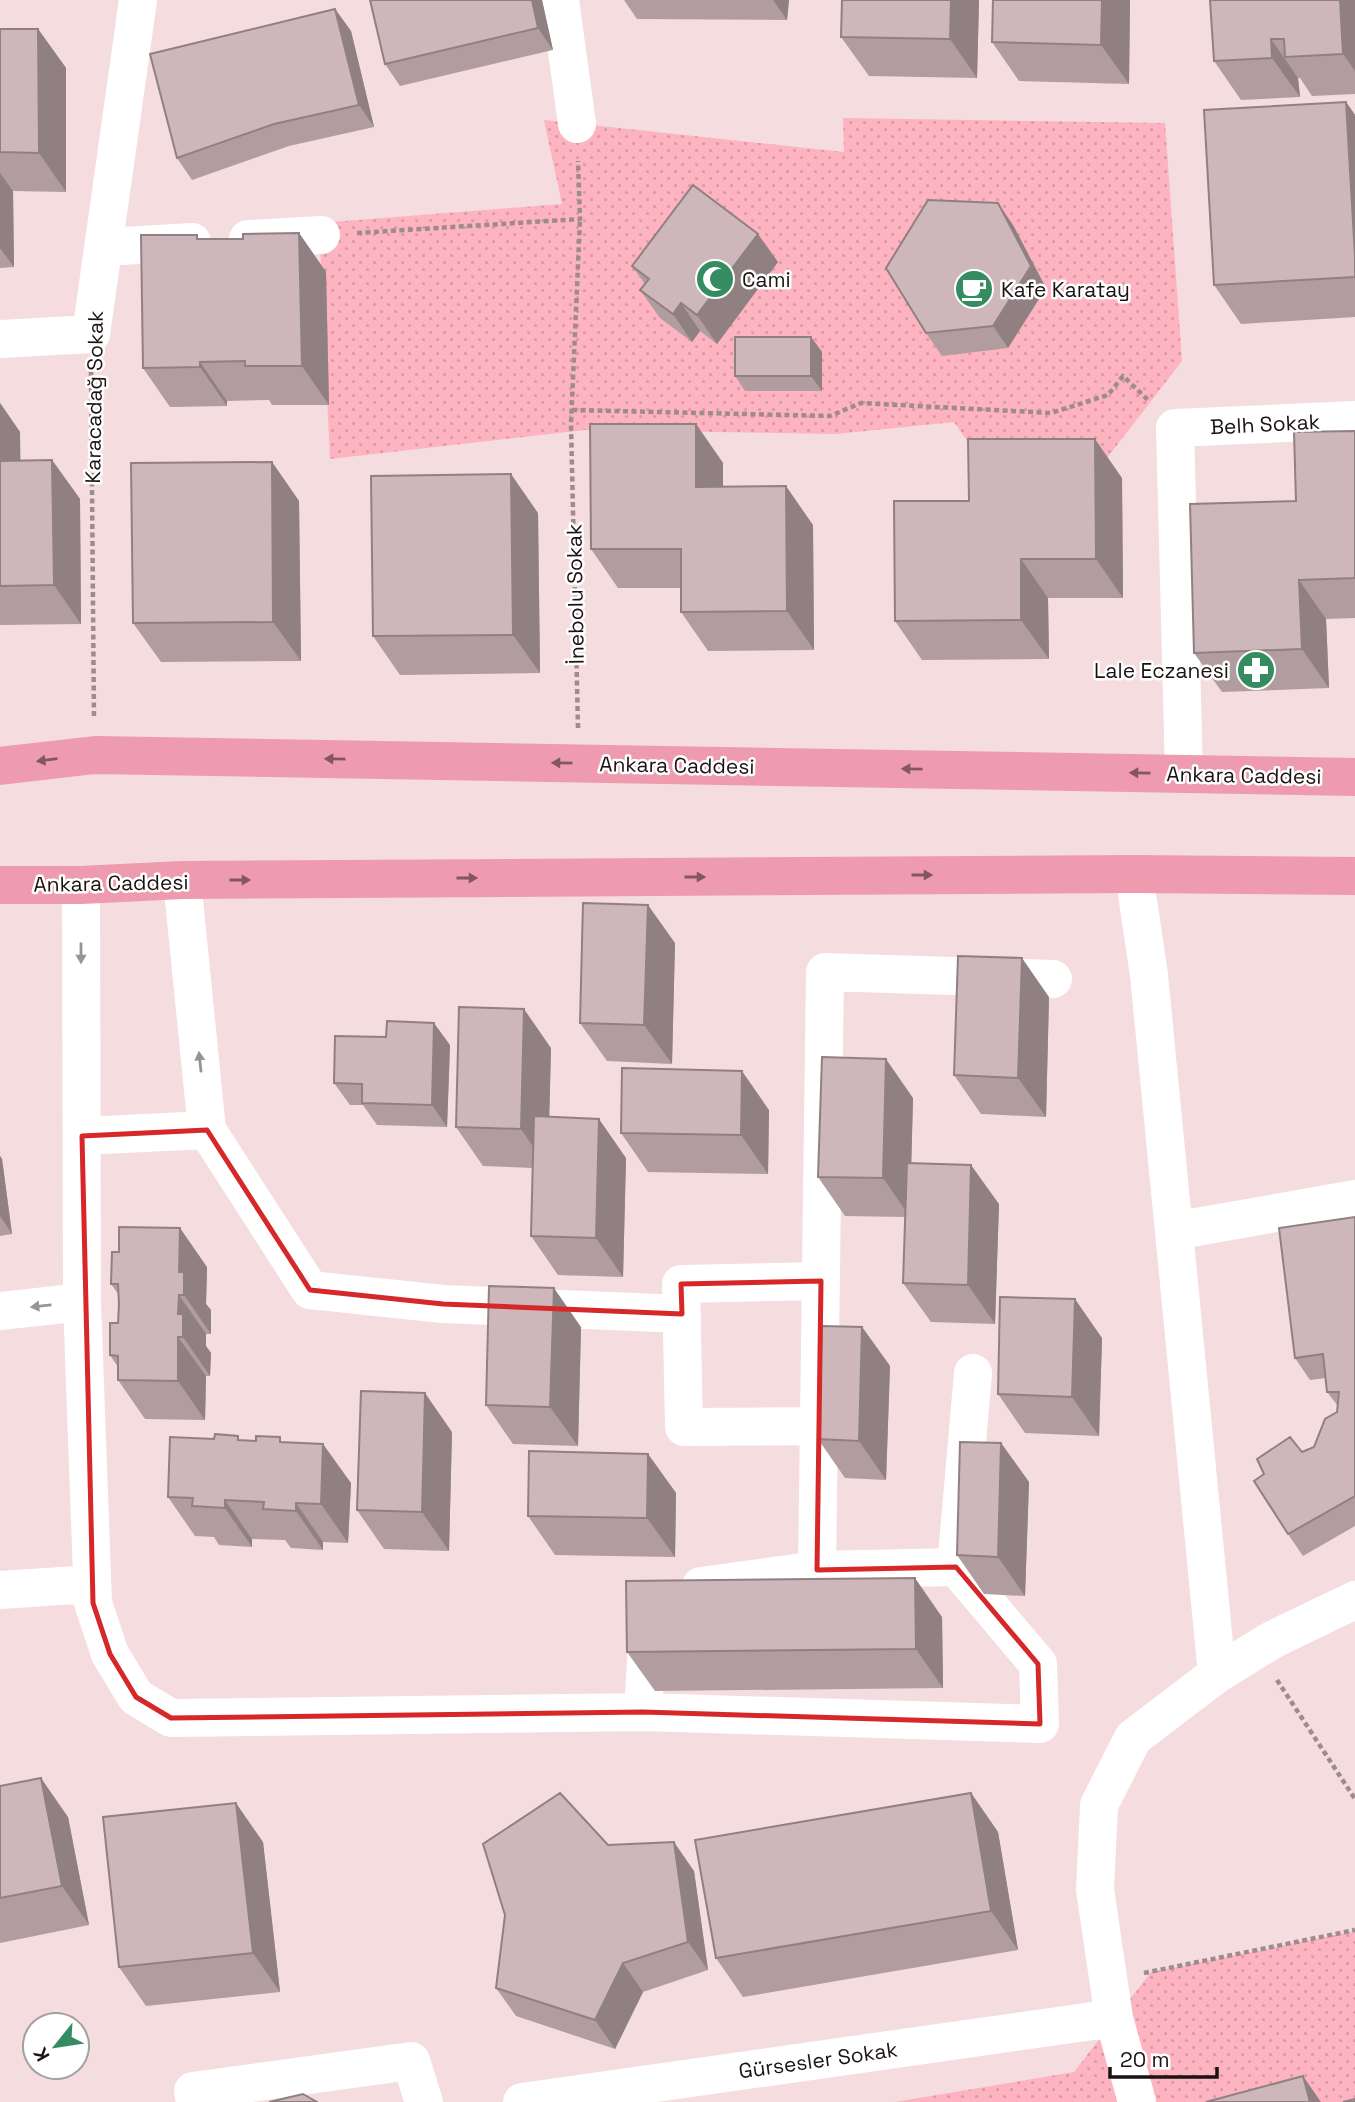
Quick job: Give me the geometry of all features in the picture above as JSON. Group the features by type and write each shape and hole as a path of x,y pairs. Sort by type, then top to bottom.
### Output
{"main road":[{"name":"Ankara Caddesi","path":"0,766 95,755 1355,777"},
{"name":"Ankara Caddesi","path":"0,885 81,885 181,880 1135,874 1355,876"}],"street":[{"name":"Karacadağ Sokak","path":"91,334 138,0"},
{"path":"560,0 577,124"},
{"path":"103,247 321,235"},
{"path":"0,339 91,334"},
{"name":"Belh Sokak","path":"1175,428 1355,420"},
{"path":"1175,428 1184,774"},
{"path":"1135,874 1149,975 1217,1674"},
{"path":"181,880 207,1130 310,1290 443,1304 682,1314"},
{"path":"81,885 82,1302 93,1604 110,1654 136,1697 171,1718 643,1712 1040,1724 1038,1664 956,1567 973,1373"},
{"path":"817,1570 825,972 1053,979"},
{"path":"82,1136 207,1130"},
{"path":"1174,1231 1355,1199"},
{"path":"818,1426 684,1427 681,1284 821,1281"},
{"path":"0,1311 82,1302"},
{"path":"643,1712 657,1593 817,1570 956,1567"},
{"path":"0,1590 92,1584"},
{"path":"1137,2102 1114,2018 1095,1889 1099,1805 1133,1738 1217,1674 1272,1640 1355,1600"},
{"name":"Gürsesler Sokak","path":"522,2102 1114,2018"},
{"path":"195,2102 193,2091 411,2061 424,2102"}],"path":[{"name":"İnebolu Sokak","path":"577,124 580,219 571,424 579,764"},
{"path":"321,235 580,219"},
{"name":"Karacadağ Sokak","path":"91,334 95,755"},
{"path":"572,410 830,416 861,403 1051,413 1108,395 1123,376 1175,428"},
{"path":"1257,1650 1355,1799"},
{"path":"1108,1979 1355,1930"}],"highlighted area":[{"path":"207,1130 310,1290 443,1304 682,1314 681,1284 821,1281 817,1570 956,1567 1038,1664 1040,1724 643,1712 171,1718 136,1697 110,1654 93,1603 82,1136"}],"shaded area":[{"path":"843,118 1165,123 1182,361 1107,458 982,462 954,422 836,434 585,430 330,459 319,223 562,204 544,120 844,152"},
{"path":"1355,1931 1355,2102 895,2102 1074,2072 1151,1972"}],"building":[{"path":"370,0 532,0 538,28 385,64"},
{"path":"842,0 951,0 950,39 841,37"},
{"path":"993,0 1102,0 1101,45 992,42"},
{"path":"1210,0 1340,0 1343,54 1285,57 1284,39 1271,39 1272,58 1214,61"},
{"path":"335,9 359,105 274,124 177,158 150,54"},
{"path":"0,29 38,29 39,153 0,152"},
{"path":"1346,102 1355,277 1214,285 1204,110"},
{"path":"693,185 758,234 697,315 681,303 673,314 640,290 649,279 632,266"},
{"name":"Kafe Karatay","path":"928,200 998,203 1031,266 993,326 926,333 886,268"},
{"path":"299,233 302,366 245,366 245,361 200,362 200,367 143,368 141,235 197,235 197,239 243,239 243,234"},
{"path":"735,337 811,337 811,376 735,376"},
{"path":"590,424 696,424 696,487 786,486 787,611 681,612 681,549 591,549"},
{"path":"1355,431 1355,578 1299,580 1302,649 1194,653 1190,504 1296,501 1294,432"},
{"path":"968,439 1095,439 1096,559 1021,559 1021,620 895,621 894,501 969,501"},
{"path":"52,460 54,585 0,586 0,461"},
{"path":"272,462 273,622 133,623 131,463"},
{"path":"511,474 513,635 373,636 371,476"},
{"path":"583,903 648,905 644,1025 580,1023"},
{"path":"958,956 1022,958 1018,1078 954,1075"},
{"path":"459,1007 524,1009 521,1129 456,1127"},
{"path":"387,1021 434,1023 432,1105 362,1103 362,1084 334,1083 335,1036 386,1037"},
{"path":"822,1057 886,1059 883,1178 818,1177"},
{"path":"622,1068 742,1071 741,1135 621,1133"},
{"path":"534,1116 599,1119 596,1238 531,1236"},
{"path":"907,1163 971,1165 968,1285 903,1283"},
{"path":"1355,1217 1355,1496 1288,1534 1254,1481 1264,1474 1257,1459 1290,1437 1302,1452 1314,1447 1325,1419 1337,1412 1339,1392 1327,1392 1323,1354 1295,1358 1279,1228"},
{"path":"119,1227 180,1228 179,1272 184,1272 184,1295 179,1295 178,1314 183,1314 183,1337 178,1337 178,1381 118,1380 118,1356 110,1355 110,1323 118,1323 118,1284 111,1284 112,1252 119,1252"},
{"path":"489,1286 554,1288 550,1407 486,1405"},
{"path":"1000,1297 1075,1299 1072,1397 998,1394"},
{"path":"822,1326 862,1327 859,1441 818,1439"},
{"path":"361,1391 425,1393 422,1512 357,1510"},
{"path":"215,1434 238,1436 238,1440 256,1441 256,1436 280,1437 280,1442 323,1444 321,1504 296,1503 296,1511 263,1509 264,1502 225,1500 225,1508 192,1506 193,1498 168,1497 170,1437 214,1439"},
{"path":"960,1442 1001,1443 998,1557 957,1555"},
{"path":"529,1451 648,1454 647,1518 528,1516"},
{"path":"915,1578 916,1649 627,1652 626,1581"},
{"path":"41,1778 62,1886 0,1898 0,1786"},
{"path":"560,1793 608,1845 674,1842 688,1942 623,1963 595,2020 496,1988 505,1915 483,1844"},
{"path":"971,1793 991,1911 716,1958 695,1840"},
{"path":"236,1803 253,1953 119,1967 103,1817"},
{"path":"1303,2076 1310,2102 1206,2102"},
{"path":"303,2094 317,2102 269,2102"}],"place":[{"name":"Cami","path":"715,279"},
{"name":"Kafe Karatay","path":"974,289"},
{"name":"Lale Eczanesi","path":"1256,670"}]}
